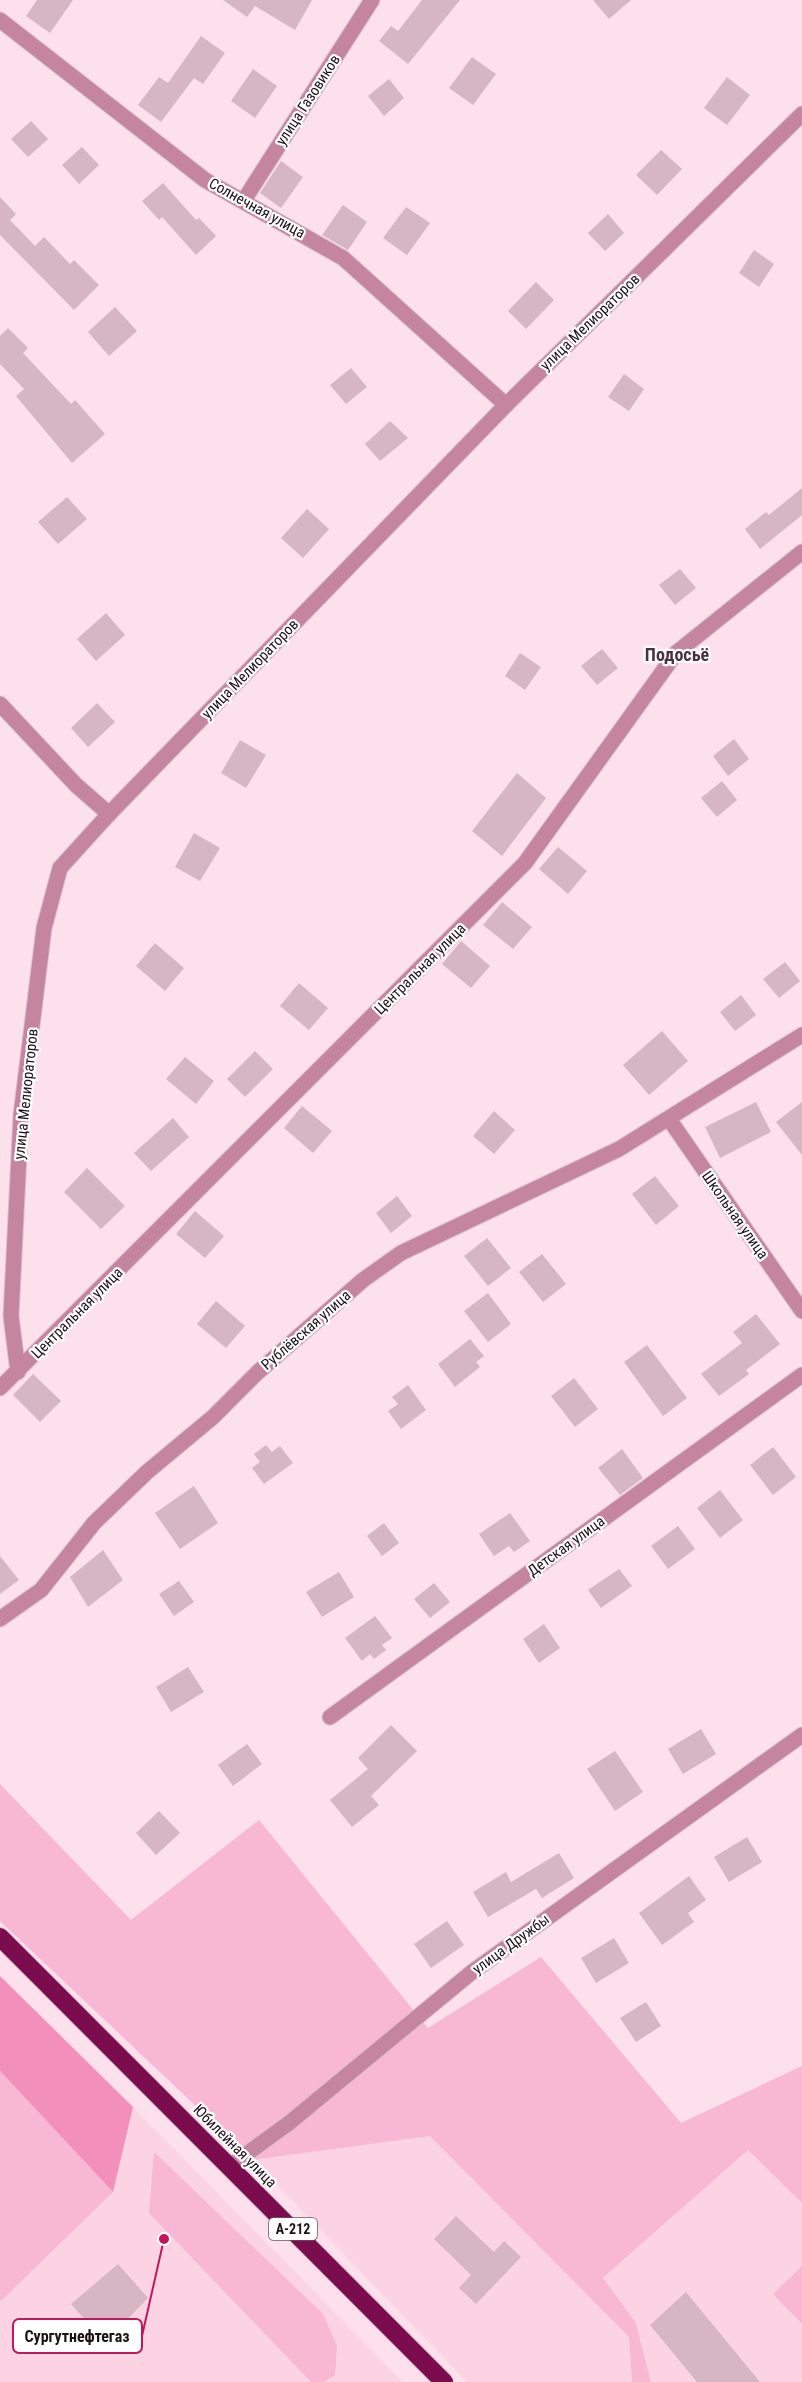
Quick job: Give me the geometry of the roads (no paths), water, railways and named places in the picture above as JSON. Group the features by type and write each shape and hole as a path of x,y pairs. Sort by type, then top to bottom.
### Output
{"highway":[{"name":"Юбилейная улица","path":"0,1937 444,2382"}],"street":[{"name":"улица Газовиков","path":"244,200 372,0"},
{"name":"Солнечная улица","path":"0,20 205,180 343,258 506,405"},
{"name":"улица Мелиораторов","path":"18,1372 5,1311 21,1115 44,928 60,868 109,814 506,405 802,114"},
{"name":"Центральная улица","path":"0,1388 525,863 676,653 802,552"},
{"path":"0,704 76,785 109,814"},
{"name":"Рублёвская улица","path":"0,1619 41,1590 94,1523 147,1472 213,1417 258,1372 363,1280 401,1253 619,1149 802,1035"},
{"name":"Школьная улица","path":"669,1119 802,1311"},
{"name":"Детская улица","path":"330,1717 802,1375"},
{"name":"улица Дружбы","path":"230,2166 289,2123 472,1972 802,1735"}],"place":[{"name":"Сургутнефтегаз","path":"164,2239"}],"district":[{"name":"Подосьё","path":"677,655"}]}
